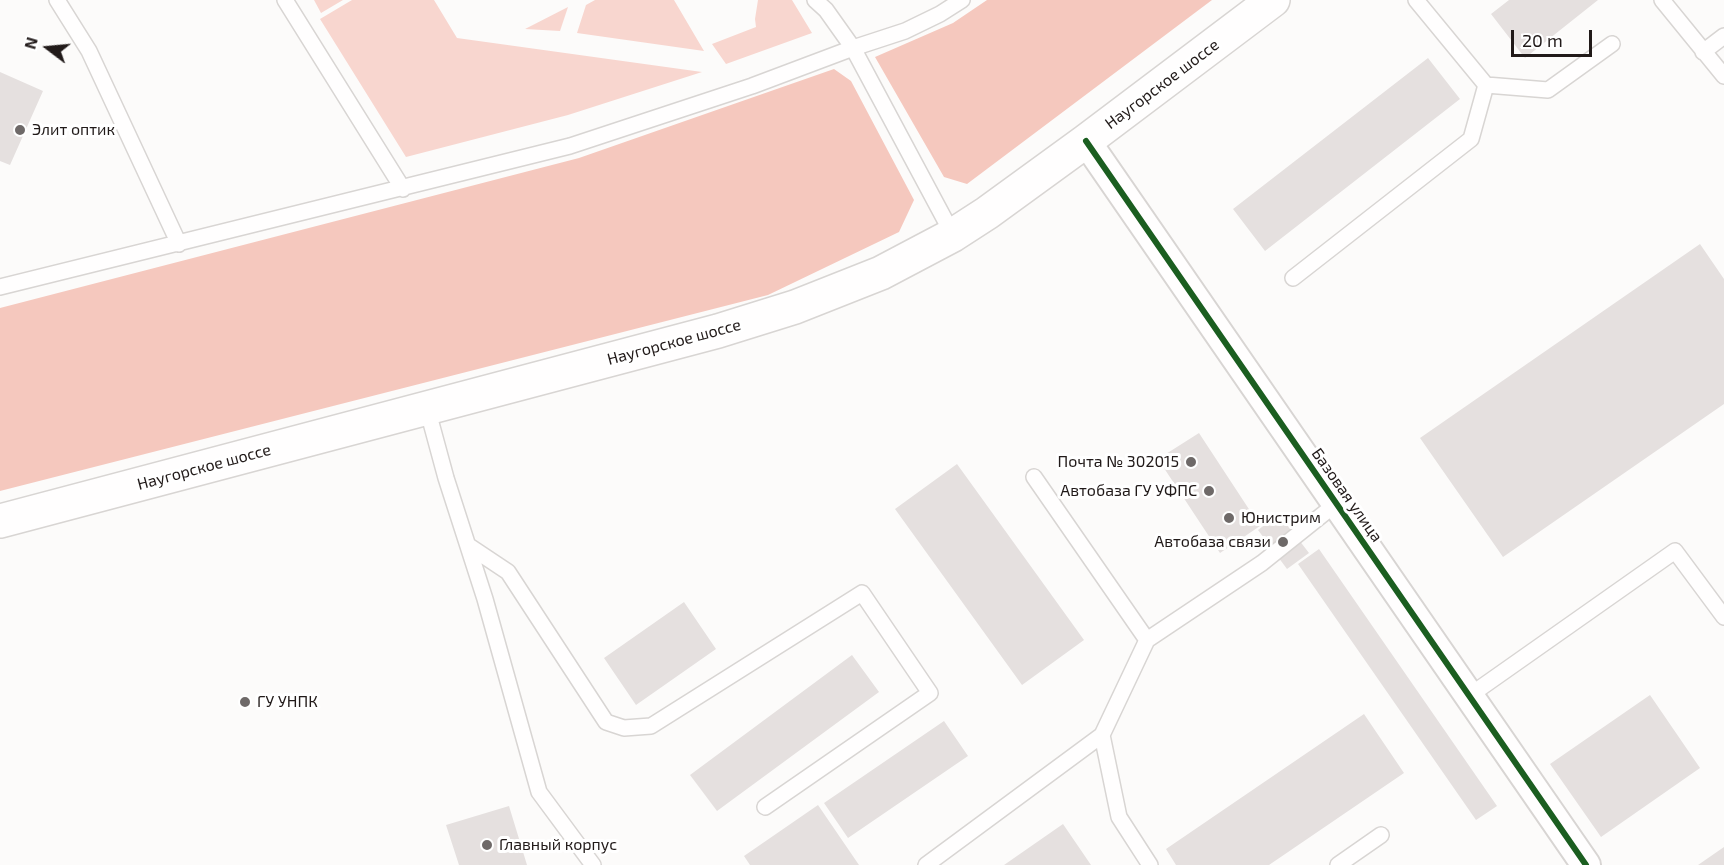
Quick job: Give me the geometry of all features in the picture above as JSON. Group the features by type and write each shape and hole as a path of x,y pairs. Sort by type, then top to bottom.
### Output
{"main road":[{"name":"Наугорское шоссе","path":"0,521 718,331 795,307 880,273 952,235 987,213 1273,0"}],"street":[{"name":"Базовая улица","path":"1086,141 1586,865"}],"lane":[{"path":"57,0 89,51 180,244"},
{"path":"285,0 403,189"},
{"path":"815,0 826,10 853,48 952,235"},
{"path":"0,287 570,146 752,86 904,31 940,14 962,0"},
{"path":"1416,0 1486,85 1548,90 1612,44"},
{"path":"1662,0 1724,76"},
{"path":"1703,52 1724,36"},
{"path":"1293,278 1471,140 1486,85"},
{"path":"427,408 539,792 593,865"},
{"path":"1034,477 1147,640"},
{"path":"926,865 1102,735 1147,640 1262,562 1337,503"},
{"path":"469,546 508,572 606,722 624,728 651,726 862,593 930,693 765,807"},
{"path":"1469,696 1675,551 1724,617"},
{"path":"1102,735 1119,817 1150,865"},
{"path":"1338,865 1381,835"}],"shaded area":[{"path":"314,0 343,0 321,13"},
{"path":"352,0 434,0 457,38 702,72 568,115 406,157 320,19"},
{"path":"595,0 674,0 704,51 577,33 586,5"},
{"path":"758,0 792,0 812,33 726,64 712,44 756,27"},
{"path":"987,0 1212,0 967,184 944,177 875,57 953,23"},
{"path":"568,7 560,31 525,29"},
{"path":"834,69 851,81 914,200 899,232 768,295 0,491 0,308 579,158"}],"building":[{"path":"1509,0 1598,0 1525,58 1491,14"},
{"path":"1428,58 1460,99 1265,251 1233,209"},
{"path":"0,72 43,91 10,165 0,161"},
{"path":"1700,244 1724,279 1724,404 1503,557 1420,438"},
{"path":"1199,433 1260,526 1220,553 1158,459"},
{"path":"957,464 1084,640 1022,685 895,509"},
{"name":"Автобаза связи","path":"1279,514 1309,553 1287,569 1258,530"},
{"path":"1319,549 1497,806 1476,820 1298,564"},
{"path":"684,602 716,649 636,705 604,658"},
{"path":"852,655 879,692 717,811 690,775"},
{"path":"1650,695 1700,768 1601,837 1550,764"},
{"path":"1364,714 1404,773 1269,865 1176,865 1166,849"},
{"path":"944,721 968,756 848,838 824,803"},
{"path":"818,805 859,865 750,865 744,856"},
{"name":"Главный корпус","path":"509,806 527,865 459,865 446,825"},
{"path":"1063,824 1091,865 1004,865"},
{"path":"1724,847 1724,865 1698,865"}],"cycle path":[{"path":"1086,141 1586,865"}],"place":[{"name":"Элит оптик","path":"20,130"},
{"name":"Почта № 302015","path":"1191,462"},
{"name":"Автобаза ГУ УФПС","path":"1209,491"},
{"name":"Юнистрим","path":"1229,518"},
{"name":"Автобаза связи","path":"1283,542"},
{"name":"ГУ УНПК","path":"245,702"},
{"name":"Главный корпус","path":"487,845"}]}
